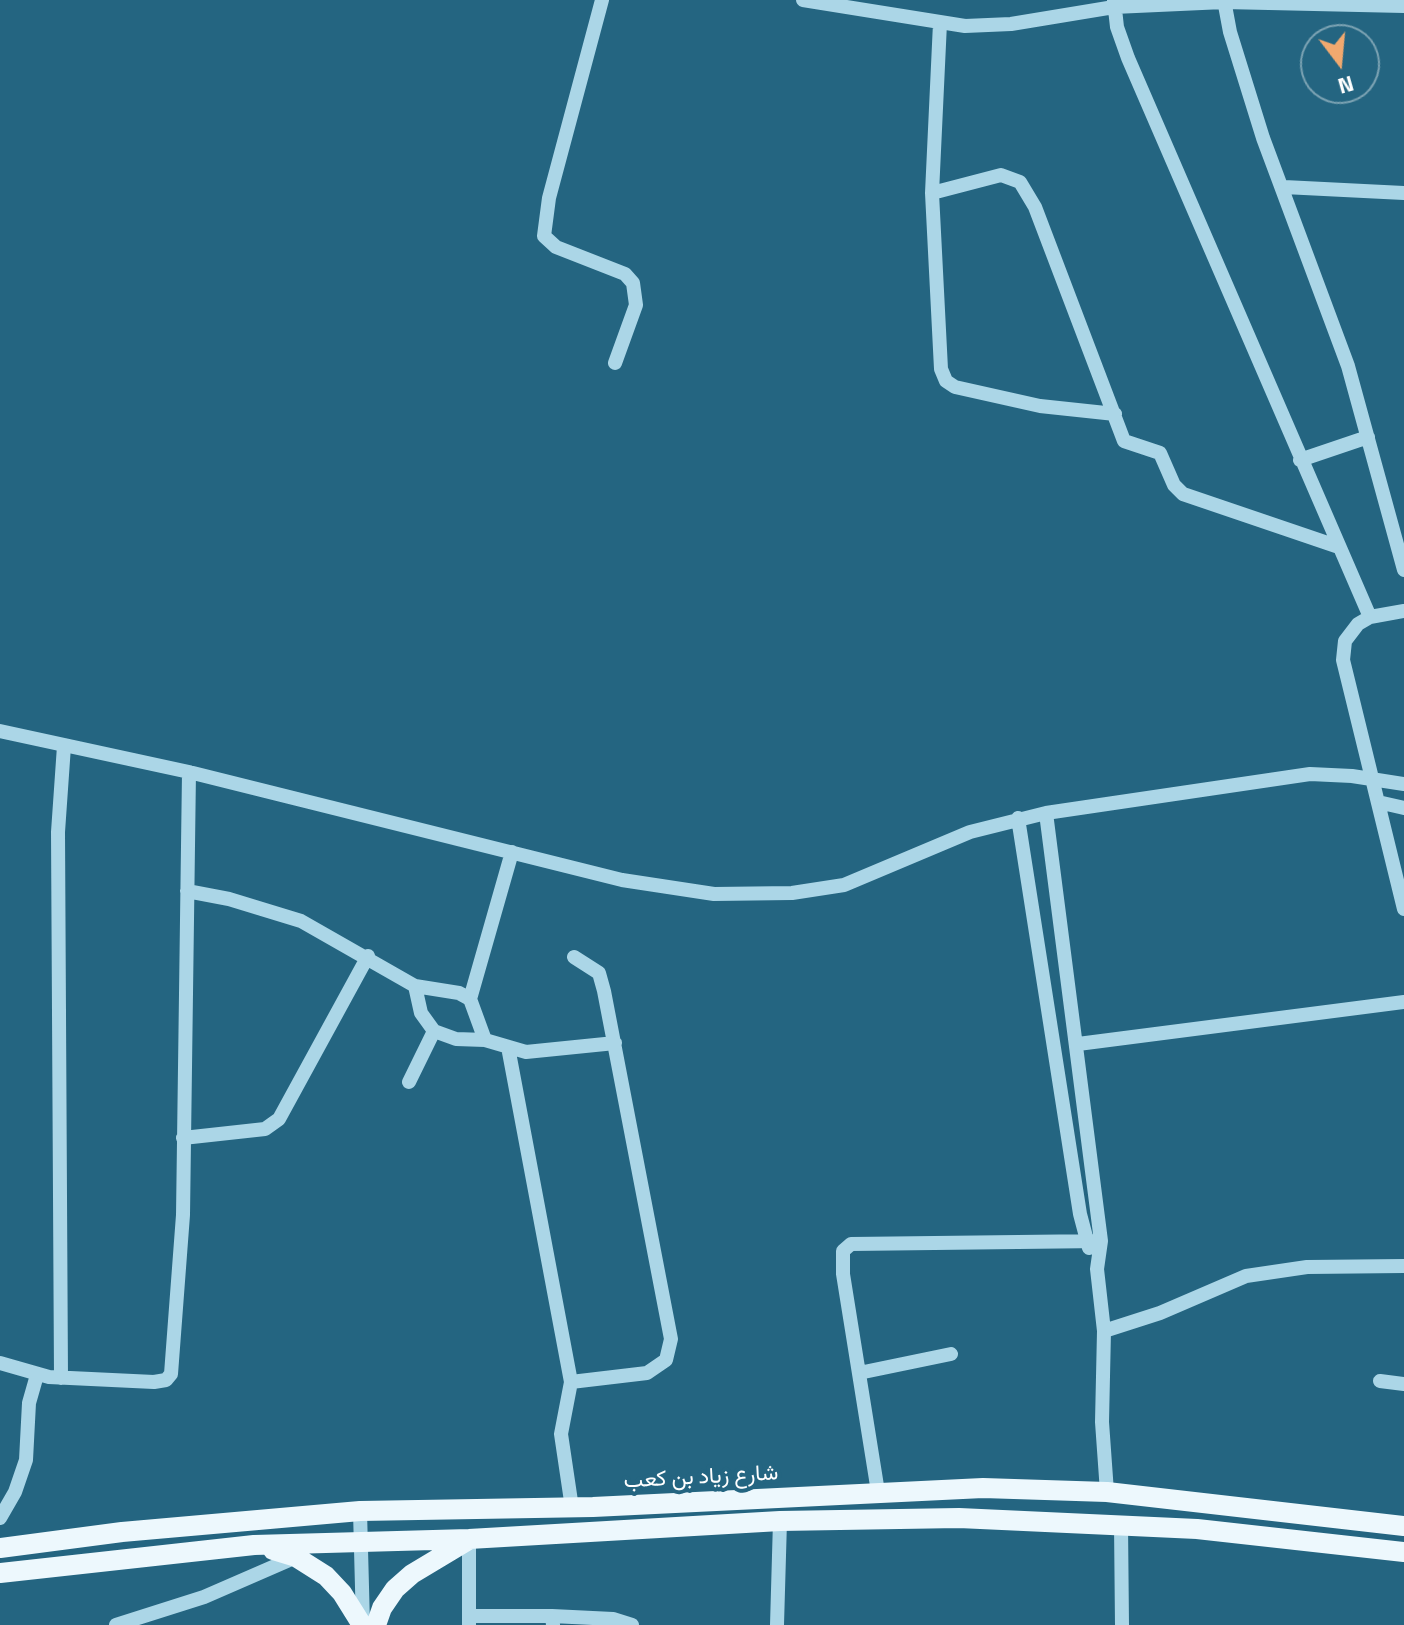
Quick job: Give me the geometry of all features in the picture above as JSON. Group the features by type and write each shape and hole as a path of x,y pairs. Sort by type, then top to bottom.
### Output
{"main road":[{"name":"شارع زياد بن كعب","path":"3,1542 360,1511 572,1508 983,1488 1107,1492 1404,1526"},
{"path":"0,1573 254,1545 469,1539 780,1521 959,1518 1121,1524 1249,1534 1404,1552"},
{"path":"376,1625 382,1608 395,1589 412,1574 469,1539"},
{"path":"254,1545 296,1557 326,1576 342,1593 362,1625"}],"street":[{"path":"602,0 549,198 544,236 556,247 625,274 633,283 636,305 615,363"},
{"path":"803,0 882,7 940,23 991,26 1114,3 1224,1 1404,6"},
{"path":"1224,1 1246,85 1348,366 1404,570"},
{"path":"1114,3 1128,58 1370,617"},
{"path":"940,23 932,193 941,369 946,381 955,387 1040,406 1115,414"},
{"path":"932,193 1001,175 1020,182 1035,207 1124,441 1160,453 1174,485 1183,494 1339,547"},
{"path":"1284,187 1404,193"},
{"path":"1300,460 1368,437"},
{"path":"1404,611 1370,617 1350,631 1343,660 1404,909"},
{"path":"0,731 189,772 669,889 792,893 862,880 970,832 1018,818 1310,774 1404,784"},
{"path":"61,1378 58,832 64,746"},
{"path":"0,1363 37,1375 61,1378 154,1382 169,1378 176,1338 183,1138 189,772"},
{"path":"1378,802 1404,808"},
{"path":"1046,813 1078,1044 1104,1331 1102,1422 1107,1492"},
{"path":"1018,818 1094,1242"},
{"path":"485,1040 470,999 512,852"},
{"path":"187,891 229,899 301,921 368,956 415,986 459,993 470,999"},
{"path":"183,1138 265,1129 279,1119 368,956"},
{"path":"571,1382 647,1373 662,1365 670,1349 669,1315 599,973 574,957"},
{"path":"415,986 421,1013 434,1031 456,1039 485,1040 508,1047 547,1052 615,1043"},
{"path":"1078,1044 1404,1002"},
{"path":"409,1082 434,1031"},
{"path":"508,1047 571,1382 561,1434 572,1508"},
{"path":"878,1492 843,1274 843,1251 851,1244 1094,1242"},
{"path":"1104,1331 1160,1313 1246,1276 1307,1267 1404,1266"},
{"path":"859,1373 951,1354"},
{"path":"0,1518 26,1460 29,1403 37,1375"},
{"path":"1380,1381 1404,1384"},
{"path":"360,1511 362,1625"},
{"path":"777,1625 780,1521"},
{"path":"1121,1524 1122,1625"},
{"path":"469,1539 469,1620 613,1619 632,1625"},
{"path":"116,1625 215,1593 296,1557"}]}
